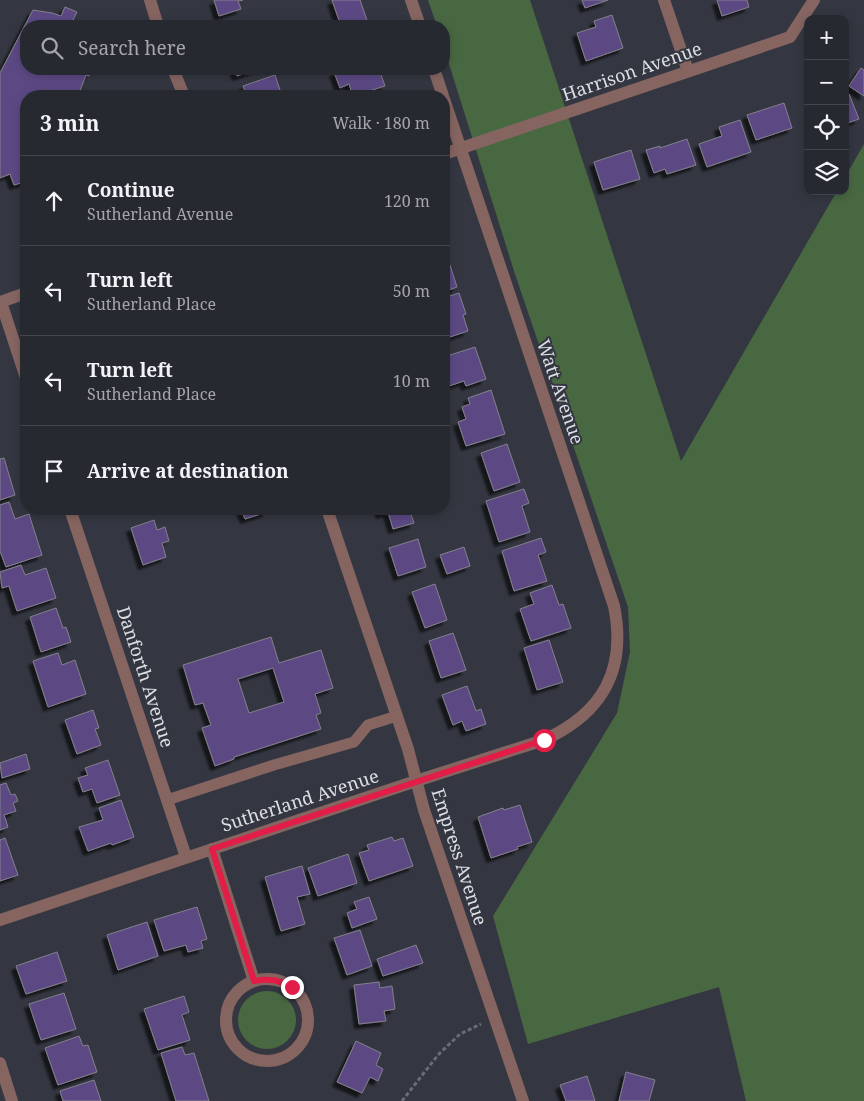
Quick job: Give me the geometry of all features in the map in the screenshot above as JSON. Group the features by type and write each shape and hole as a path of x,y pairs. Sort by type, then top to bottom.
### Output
{"street":[{"path":"150,0 156,20"},
{"path":"411,0 418,20"},
{"path":"664,0 688,71"},
{"name":"Harrison Avenue","path":"450,152 790,37 814,0"},
{"path":"175,75 182,90"},
{"name":"Watt Avenue","path":"436,75 441,90"},
{"name":"Watt Avenue","path":"450,119 614,606 618,626 618,645 613,670 600,697"},
{"path":"20,296 0,302 20,360"},
{"name":"Danforth Avenue","path":"72,515 186,857"},
{"name":"Empress Avenue","path":"329,515 408,749 424,810 523,1101"},
{"name":"Sutherland Avenue","path":"0,920 544,740 580,720 600,697"},
{"path":"212,849 254,981"},
{"path":"280,980 302,996 307,1008 309,1022 306,1035 299,1046 289,1055 276,1060 262,1060 249,1057 238,1048 230,1037 226,1024 227,1010 233,998 242,987 254,981 280,980"},
{"path":"0,1063 12,1101"}],"lane":[{"path":"167,800 274,765 354,742 368,725 397,716"}],"path":[{"path":"402,1101 438,1055 460,1034 495,1018"}],"green space":[{"path":"428,0 530,0 681,461 835,195 849,195 849,170 864,144 864,1101 746,1101 719,987 528,1044 493,916 617,713 630,652 628,607 515,274 450,67 450,20 435,20"},
{"path":"261,991 273,991 288,999 296,1014 296,1026 288,1041 273,1049 261,1049 246,1041 238,1026 238,1014 246,999"}],"building":[{"path":"214,0 243,0 238,1 241,9 219,16"},
{"path":"332,0 360,0 367,20 339,20"},
{"path":"582,0 608,0 585,8"},
{"path":"717,0 747,0 749,7 722,16"},
{"path":"65,7 77,12 73,20 28,20 33,10 61,16"},
{"path":"612,15 623,48 586,61 577,33 596,27 594,21"},
{"path":"20,35 20,75 86,75 80,90 20,90 20,183 14,185 10,174 0,178 0,73"},
{"path":"861,68 864,70 864,96 849,86"},
{"path":"275,75 280,90 245,90 243,86"},
{"path":"335,75 381,75 385,86 372,90 351,90 349,84 340,88"},
{"path":"849,94 859,119 849,123"},
{"path":"784,103 792,128 756,140 747,115"},
{"path":"740,120 751,152 707,167 699,144 722,136 719,127"},
{"path":"687,139 696,165 667,174 665,169 654,173 646,150 660,146 660,148"},
{"path":"631,150 640,179 603,190 594,162"},
{"path":"450,265 457,287 450,290"},
{"path":"459,293 466,314 463,315 468,331 450,337 450,296"},
{"path":"475,347 486,379 466,386 464,381 450,386 450,355"},
{"path":"491,390 505,434 466,446 458,422 466,419 462,407 470,404 468,398"},
{"path":"507,444 520,482 494,491 481,453"},
{"path":"4,458 15,495 0,500 0,459"},
{"path":"524,489 529,503 522,506 530,532 499,542 486,501"},
{"path":"9,502 15,519 29,515 42,555 6,567 0,551 0,505"},
{"path":"243,515 258,515 245,519"},
{"path":"389,515 411,515 414,523 393,529"},
{"path":"154,520 157,530 165,527 169,541 162,543 166,557 143,565 131,528"},
{"path":"541,538 546,552 538,555 547,581 514,591 502,551"},
{"path":"418,539 426,567 398,576 389,548"},
{"path":"464,547 470,566 447,574 440,555"},
{"path":"21,565 25,575 46,568 56,598 17,611 9,586 2,588 0,572"},
{"path":"435,584 447,620 425,628 412,592"},
{"path":"552,585 559,605 563,604 571,628 531,641 520,609 534,604 530,593"},
{"path":"56,608 63,628 66,627 71,642 41,652 30,617"},
{"path":"453,633 466,670 441,678 429,641"},
{"path":"271,637 279,663 321,650 333,688 315,694 321,713 316,715 321,729 234,757 234,759 215,766 202,728 211,725 203,703 195,705 183,665","holes":["273,668 284,702 249,713 238,679"]},
{"path":"549,640 563,682 537,690 524,648"},
{"path":"58,653 62,665 75,660 86,694 48,707 33,661"},
{"path":"467,686 476,711 481,709 486,724 466,731 462,721 453,725 442,695"},
{"path":"93,710 99,728 95,729 101,745 77,754 65,720"},
{"path":"26,754 30,769 2,778 0,763"},
{"path":"108,760 120,795 97,803 92,789 83,792 78,778 88,775 85,768"},
{"path":"6,783 11,795 15,794 18,801 13,803 16,811 4,815 8,827 0,830 0,785"},
{"path":"121,800 134,837 88,851 79,827 103,820 99,808"},
{"path":"520,805 532,842 491,858 478,817 503,808 504,810"},
{"path":"392,837 394,841 403,838 413,866 369,881 359,853 369,850 367,845"},
{"path":"5,838 18,875 0,881 0,840"},
{"path":"348,854 357,883 318,896 308,868"},
{"path":"302,866 310,894 297,897 305,924 281,931 265,877"},
{"path":"369,897 377,919 352,928 347,913 357,909 354,902"},
{"path":"197,907 207,939 201,941 203,948 188,952 186,945 164,951 154,920"},
{"path":"147,922 158,956 118,970 107,935"},
{"path":"360,930 372,966 347,975 334,938"},
{"path":"416,945 423,963 383,976 377,959"},
{"path":"57,952 67,981 26,994 16,966"},
{"path":"379,982 380,988 392,986 395,1009 384,1011 386,1021 359,1024 354,985"},
{"path":"64,993 76,1029 41,1040 29,1004"},
{"path":"184,996 189,1012 182,1015 190,1040 158,1050 144,1009"},
{"path":"79,1036 83,1046 88,1045 97,1072 58,1085 45,1048"},
{"path":"356,1041 381,1053 376,1065 383,1069 378,1081 370,1077 362,1093 337,1082"},
{"path":"182,1047 185,1055 194,1053 209,1101 176,1101 161,1053"},
{"path":"626,1072 655,1080 649,1101 619,1101"},
{"path":"587,1076 595,1101 566,1101 560,1085"},
{"path":"94,1080 101,1101 63,1101 60,1091"}],"route":[{"path":"292,987 280,980 254,981 212,849 544,740"}]}
